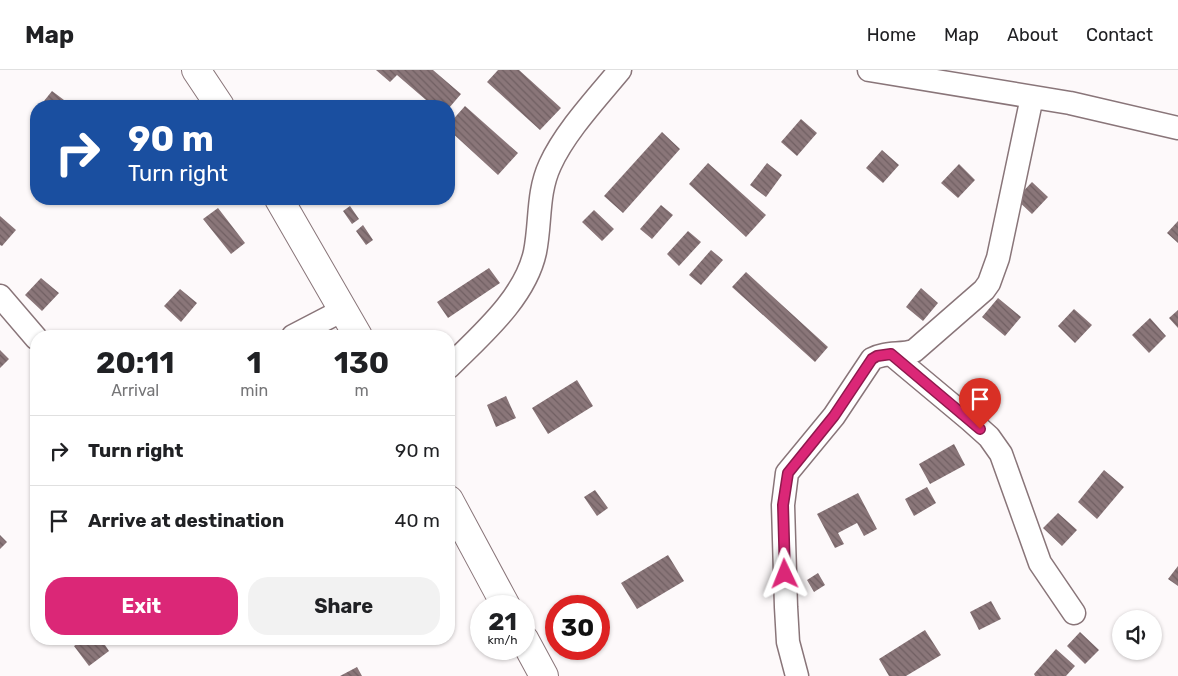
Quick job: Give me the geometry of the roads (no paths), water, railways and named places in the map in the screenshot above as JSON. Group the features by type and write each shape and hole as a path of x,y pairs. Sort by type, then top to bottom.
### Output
{"street":[{"path":"196,70 216,100"},
{"path":"455,361 492,324 521,286 534,254 542,186 550,164 582,117 620,70"},
{"path":"869,70 1032,97 1178,128"},
{"path":"797,676 788,642 786,607 783,505 788,473 834,416 867,363 877,356 914,351 975,298 989,283 998,258 1032,97"},
{"path":"282,205 355,330"},
{"path":"0,296 30,331"},
{"path":"305,330 343,310"},
{"path":"891,354 970,420 989,438 1001,454 1040,563 1074,613"},
{"path":"455,511 500,595"},
{"path":"535,659 544,676"}]}
